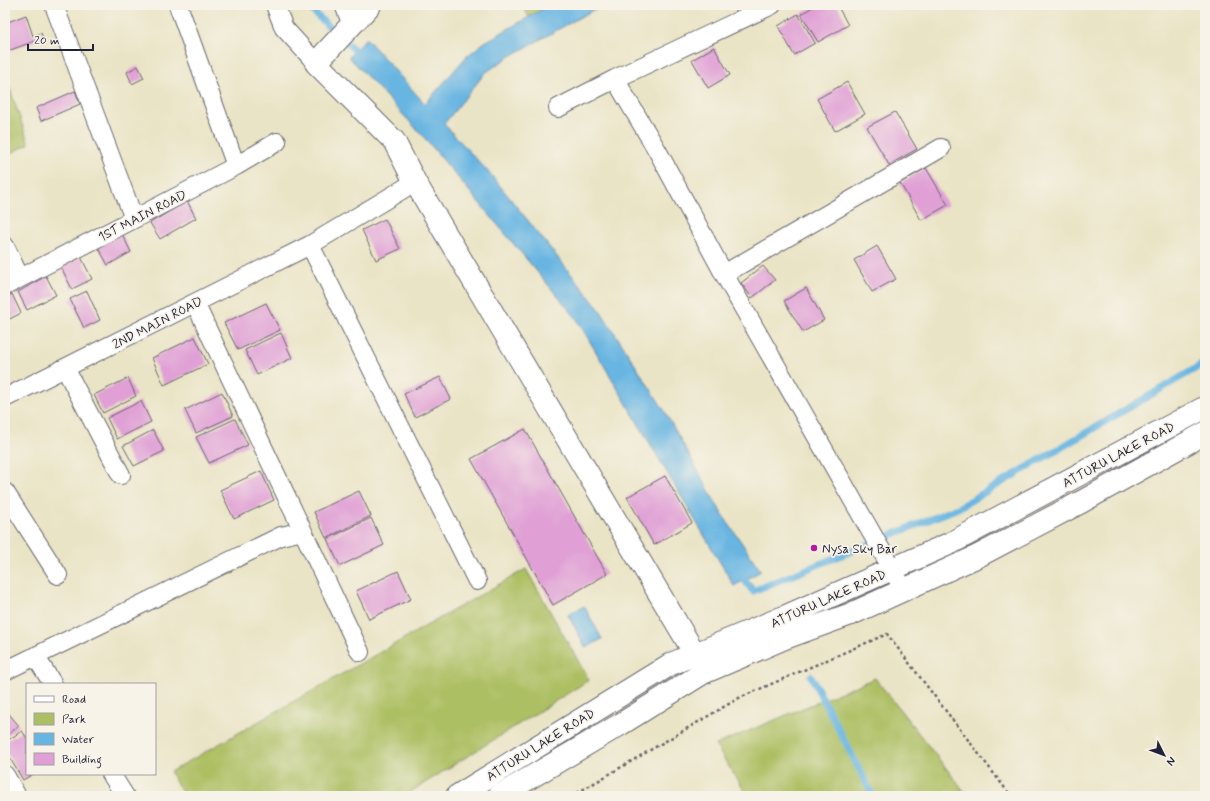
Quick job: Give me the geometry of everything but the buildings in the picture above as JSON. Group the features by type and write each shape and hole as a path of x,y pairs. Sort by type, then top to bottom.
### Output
{"street":[{"path":"54,5 134,219"},
{"path":"178,5 236,166"},
{"path":"275,5 284,28 316,63 394,141 415,182 695,654"},
{"path":"316,63 348,15 370,5"},
{"path":"558,108 615,79 772,5"},
{"path":"615,79 657,150 724,274 904,590"},
{"name":"1ST MAIN ROAD","path":"12,282 236,166 277,142"},
{"path":"724,274 941,148"},
{"name":"2ND MAIN ROAD","path":"5,398 310,245 415,182"},
{"path":"310,245 477,581"},
{"path":"5,246 12,282"},
{"path":"195,303 360,652"},
{"path":"65,368 121,475"},
{"name":"ATTURU LAKE ROAD","path":"457,796 671,664 784,618 951,543 1202,409 1205,409"},
{"name":"ATTURU LAKE ROAD","path":"499,796 621,724 703,673 785,638 851,614 978,556 1083,501 1205,433"},
{"path":"5,492 58,575"},
{"path":"5,671 281,536 303,531"},
{"path":"35,656 52,683"},
{"path":"5,775 17,796"},
{"path":"112,775 125,796"}],"path":[{"path":"572,796 739,698 887,634 1011,796"}],"green space":[{"path":"522,5 550,5 529,17"},
{"path":"5,75 29,144 5,156"},
{"path":"526,569 589,680 404,796 184,796 170,772"},
{"path":"875,678 968,796 748,796 715,745"}],"water":[{"path":"550,5 602,5 507,58 485,73 444,124 492,176 600,310 664,410 722,514 761,571 734,586 576,318 423,136 349,57 366,38 425,104 467,56 485,42"},
{"path":"584,606 602,639 586,648 568,615"}],"waterway":[{"path":"307,5 362,57"},
{"path":"740,574 753,591 958,508 1205,363"},
{"path":"811,676 873,796"}],"place":[{"name":"Nysa Sky Bar","path":"814,548"}]}
